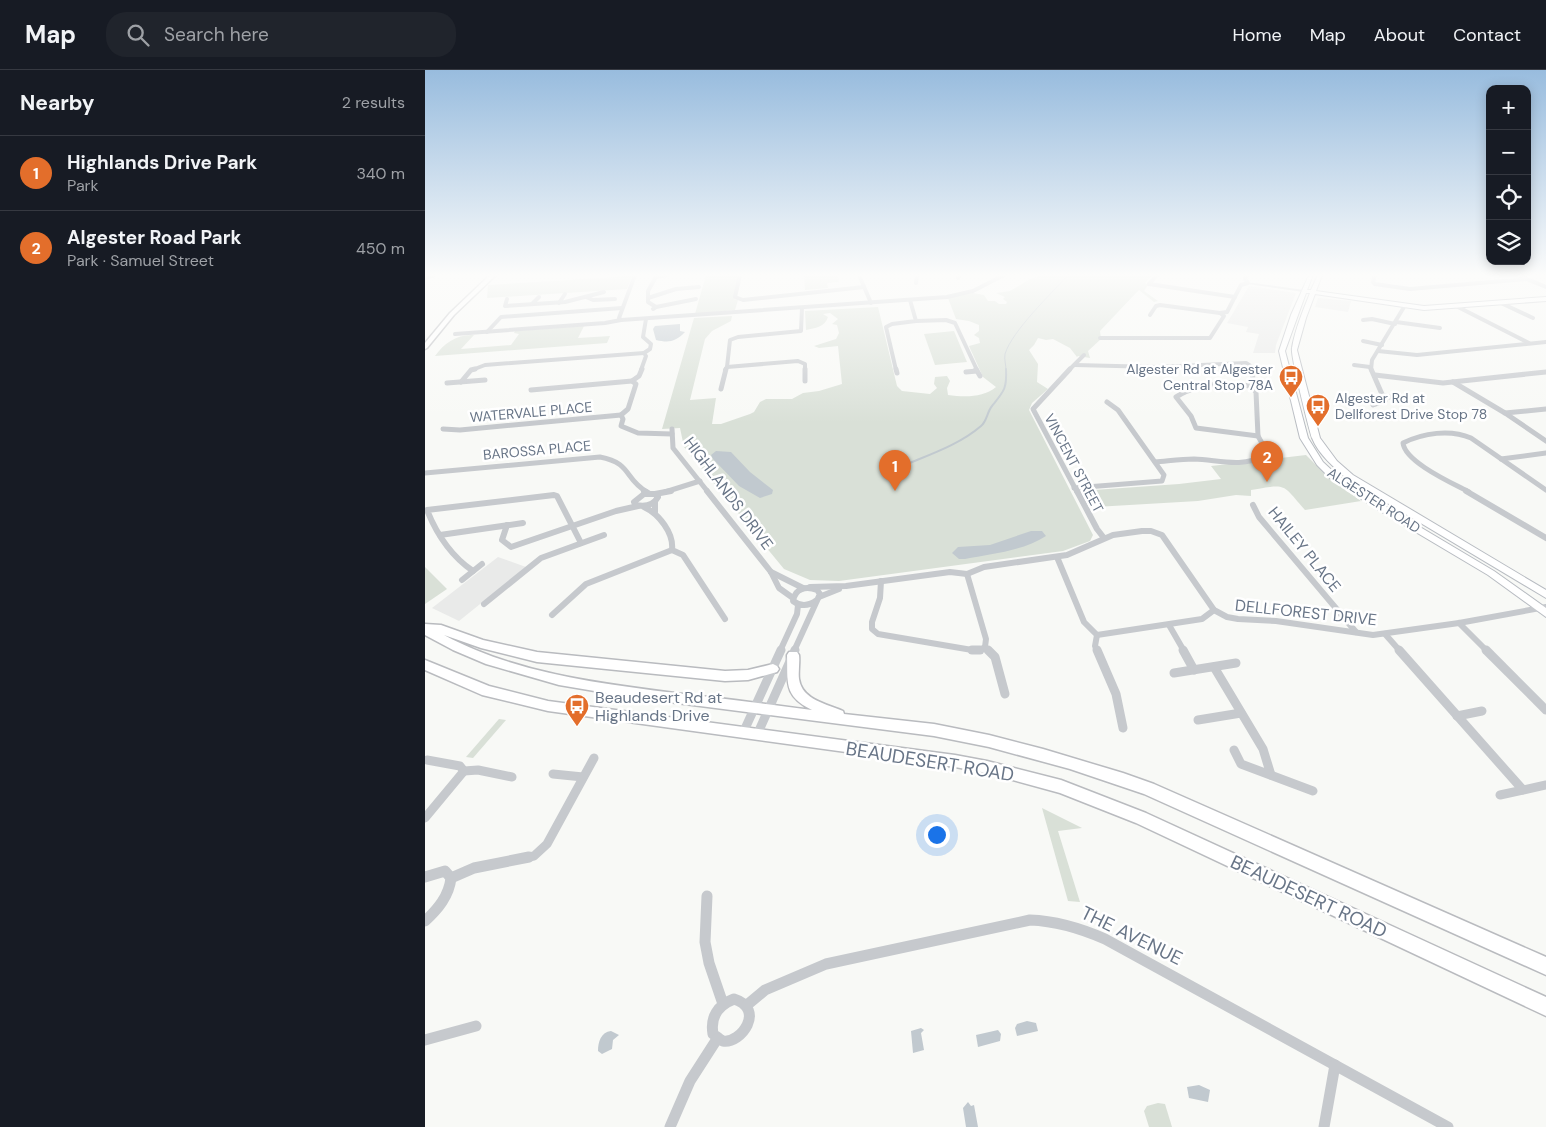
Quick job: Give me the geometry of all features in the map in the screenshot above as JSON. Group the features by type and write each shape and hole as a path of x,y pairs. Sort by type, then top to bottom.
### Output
{"highway":[{"path":"425,347 444,324"},
{"path":"425,629 441,629 481,644 537,657 725,676 748,676 773,669"},
{"name":"BEAUDESERT ROAD","path":"425,629 443,641 489,661 547,679 597,688 848,719 977,738 1098,770 1167,797 1546,966"},
{"path":"793,656 793,684 798,696 811,704 848,719"},
{"name":"BEAUDESERT ROAD","path":"425,665 487,690 548,706 955,761 1023,776 1069,790 1141,818 1546,1007"}],"main road":[{"name":"ALGESTER ROAD","path":"1294,324 1283,350 1304,438 1320,464 1375,504 1491,573 1544,609"},
{"name":"ALGESTER ROAD","path":"1300,324 1294,350 1316,438 1323,450 1350,477 1546,595"}],"street":[{"path":"487,332 493,324"},
{"path":"455,334 588,324"},
{"path":"461,382 471,370 485,365 644,353 650,349 651,344 643,337 645,324"},
{"path":"721,389 724,371 727,367 730,340 738,337 801,331 801,324"},
{"path":"892,324 886,328 897,373"},
{"path":"956,324 978,374 966,372"},
{"path":"1100,338 1210,338 1219,324"},
{"path":"1373,405 1385,401 1371,367 1371,360 1395,324"},
{"path":"1408,324 1440,328"},
{"path":"1492,324 1530,344"},
{"path":"1363,341 1382,345"},
{"path":"1378,350 1417,355 1546,342"},
{"path":"531,390 632,381 639,376 646,356 644,353"},
{"name":"VINCENT STREET","path":"1084,355 1033,409 1097,530 1104,538"},
{"path":"727,367 798,361 805,364 805,381"},
{"path":"1075,365 1157,367 1246,363 1253,370 1253,380 1250,386"},
{"path":"1354,365 1371,367"},
{"path":"1375,375 1435,382 1453,382 1546,372"},
{"path":"447,383 485,380"},
{"path":"621,415 628,409 636,384 632,381"},
{"path":"1453,382 1505,413 1546,441"},
{"path":"1155,462 1187,458 1230,463 1259,459 1263,456 1263,445 1258,436 1256,392 1250,386 1240,384 1199,387 1187,390 1176,397 1191,416 1197,428 1258,436"},
{"path":"525,395 536,385"},
{"path":"1383,396 1407,399"},
{"path":"1075,488 1161,481 1164,475 1118,410 1107,402"},
{"path":"1505,413 1546,408"},
{"name":"WATERVALE PLACE","path":"443,430 621,415"},
{"name":"HIGHLANDS DRIVE","path":"621,415 623,419 621,426 623,428 657,436 672,432 673,448 771,572 779,588 795,602"},
{"path":"1546,490 1471,438 1454,433 1409,439 1403,443 1403,448 1407,454 1416,461 1546,538"},
{"path":"1501,459 1546,453"},
{"name":"BAROSSA PLACE","path":"425,474 599,457 614,460 622,466 638,489"},
{"path":"507,525 503,540 511,548 700,481"},
{"path":"638,503 638,489 656,498"},
{"path":"638,503 648,493"},
{"path":"473,571 462,564 440,535 432,523 426,507 554,495 557,496 581,543"},
{"path":"655,512 656,498"},
{"path":"638,503 655,512 673,540 672,550"},
{"name":"HAILEY PLACE","path":"1253,505 1259,517 1357,633"},
{"path":"440,535 523,523"},
{"name":"DELLFOREST DRIVE","path":"967,574 984,567 1057,557 1096,544 1104,538 1142,531 1162,535 1214,610 1227,617 1276,621 1357,633 1385,634 1544,609"},
{"path":"484,604 541,558 604,535"},
{"path":"552,615 586,584 672,550 683,555 725,619"},
{"path":"1057,557 1084,622 1097,635"},
{"path":"462,580 482,564"},
{"name":"HIGHLANDS DRIVE","path":"771,572 807,588"},
{"path":"750,734 761,709 773,669 797,614 796,592 807,588 846,586 950,572 967,574 986,639 985,647"},
{"path":"881,581 880,598 871,622 872,629 878,634 969,651 978,651 985,647"},
{"path":"795,602 811,604 846,586"},
{"path":"750,734 761,709 793,656 818,599 819,592 807,588"},
{"path":"1097,635 1202,619 1214,610"},
{"path":"1459,623 1546,710"},
{"path":"1169,624 1194,670"},
{"path":"1385,634 1523,790"},
{"path":"1097,635 1095,646 1116,694 1123,728"},
{"path":"985,647 995,656 1005,694"},
{"path":"1174,673 1235,663"},
{"path":"1214,667 1263,749 1271,776"},
{"path":"1457,716 1482,711"},
{"path":"1199,720 1241,713"},
{"path":"1234,750 1241,764 1313,791"},
{"path":"451,878 475,868 534,856 547,844 594,758"},
{"path":"427,760 460,766 464,771"},
{"path":"425,818 464,771 478,770 512,777"},
{"path":"553,774 583,776"},
{"path":"1500,795 1546,785"},
{"path":"425,877 445,872 451,878 451,888 446,898 425,921"},
{"path":"707,896 705,942 709,963 723,1004"},
{"name":"THE AVENUE","path":"747,1005 765,990 825,964 1030,920 1055,921 1081,928 1105,939 1448,1127"},
{"path":"740,1000 750,1010 748,1024 740,1036 728,1042 717,1039 713,1034 712,1022 718,1009 723,1004 729,1001 740,1000"},
{"path":"425,1040 476,1026"},
{"path":"670,1127 680,1099 699,1064 717,1039"},
{"path":"1325,1127 1335,1065"}],"shaded area":[{"path":"680,324 680,331 685,332 675,340 656,340 653,329 655,326"},
{"path":"692,324 725,324 712,331 705,339 690,400 716,398 712,424 721,424 750,414 754,412 760,402 766,399 792,399 803,393 819,391 842,384 838,346 819,348 814,346 836,339 839,333 837,325 834,324 882,324 897,386 902,391 930,394 937,388 934,384 935,377 947,376 950,381 947,388 948,395 973,396 991,391 996,387 983,377 969,346 980,343 979,338 974,335 979,331 977,324 1106,324 1100,331 1101,339 1088,351 1090,358 1077,357 1070,348 1053,339 1038,338 1029,350 1038,364 1037,382 1048,389 1032,403 1029,410 1093,535 1090,541 1063,551 839,581 810,580 784,569 684,447 680,428 662,429"},
{"path":"806,324 822,324 819,326 806,330"},
{"path":"1234,324 1284,324 1275,353 1253,353 1259,334 1246,332 1248,327"},
{"path":"584,326 578,338 610,336 607,343 435,356 447,343 462,336 474,335 461,349 511,345 519,334 514,333 515,331"},
{"path":"954,331 967,362 935,365 924,334"},
{"path":"716,451 731,452 750,472 773,490 772,494 760,498 739,486 713,459 711,455"},
{"path":"1306,455 1330,479 1361,501 1305,510 1287,490 1272,487 1251,490 1251,496 1236,495 1198,501 1095,507 1088,493 1094,490 1221,479 1211,466"},
{"path":"1031,531 1042,531 1046,536 1017,549 965,559 959,559 952,553 958,547 990,545"},
{"path":"498,557 526,567 459,621 432,608"},
{"path":"425,567 447,589 425,604"},
{"path":"499,719 506,720 473,758 466,757"},
{"path":"1042,808 1082,828 1058,831 1080,902 1068,901"},
{"path":"1027,1021 1036,1023 1038,1031 1017,1036 1015,1028 1017,1024"},
{"path":"921,1028 924,1030 921,1033 924,1050 913,1053 911,1031"},
{"path":"998,1030 1001,1034 1000,1041 978,1047 976,1035"},
{"path":"611,1031 619,1035 613,1040 612,1049 602,1054 598,1051 599,1041 602,1035"},
{"path":"1199,1085 1210,1090 1208,1102 1189,1098 1187,1087"},
{"path":"968,1102 971,1106 974,1105 978,1127 966,1127 963,1108"},
{"path":"1158,1103 1165,1104 1172,1127 1149,1127 1144,1111 1147,1106"}],"waterway":[{"path":"1006,370 1005,354 1015,335 1024,324"},
{"path":"898,468 952,445 981,426 985,422 990,408 1004,389 1006,370"}],"place":[{"name":"Algester Rd at Algester Central Stop 78A","path":"1291,398"},
{"name":"Algester Rd at Dellforest Drive Stop 78","path":"1318,427"},
{"name":"Algester Road Park","path":"1267,482"},
{"name":"Highlands Drive Park","path":"895,491"},
{"name":"Beaudesert Rd at Highlands Drive","path":"577,727"}]}
